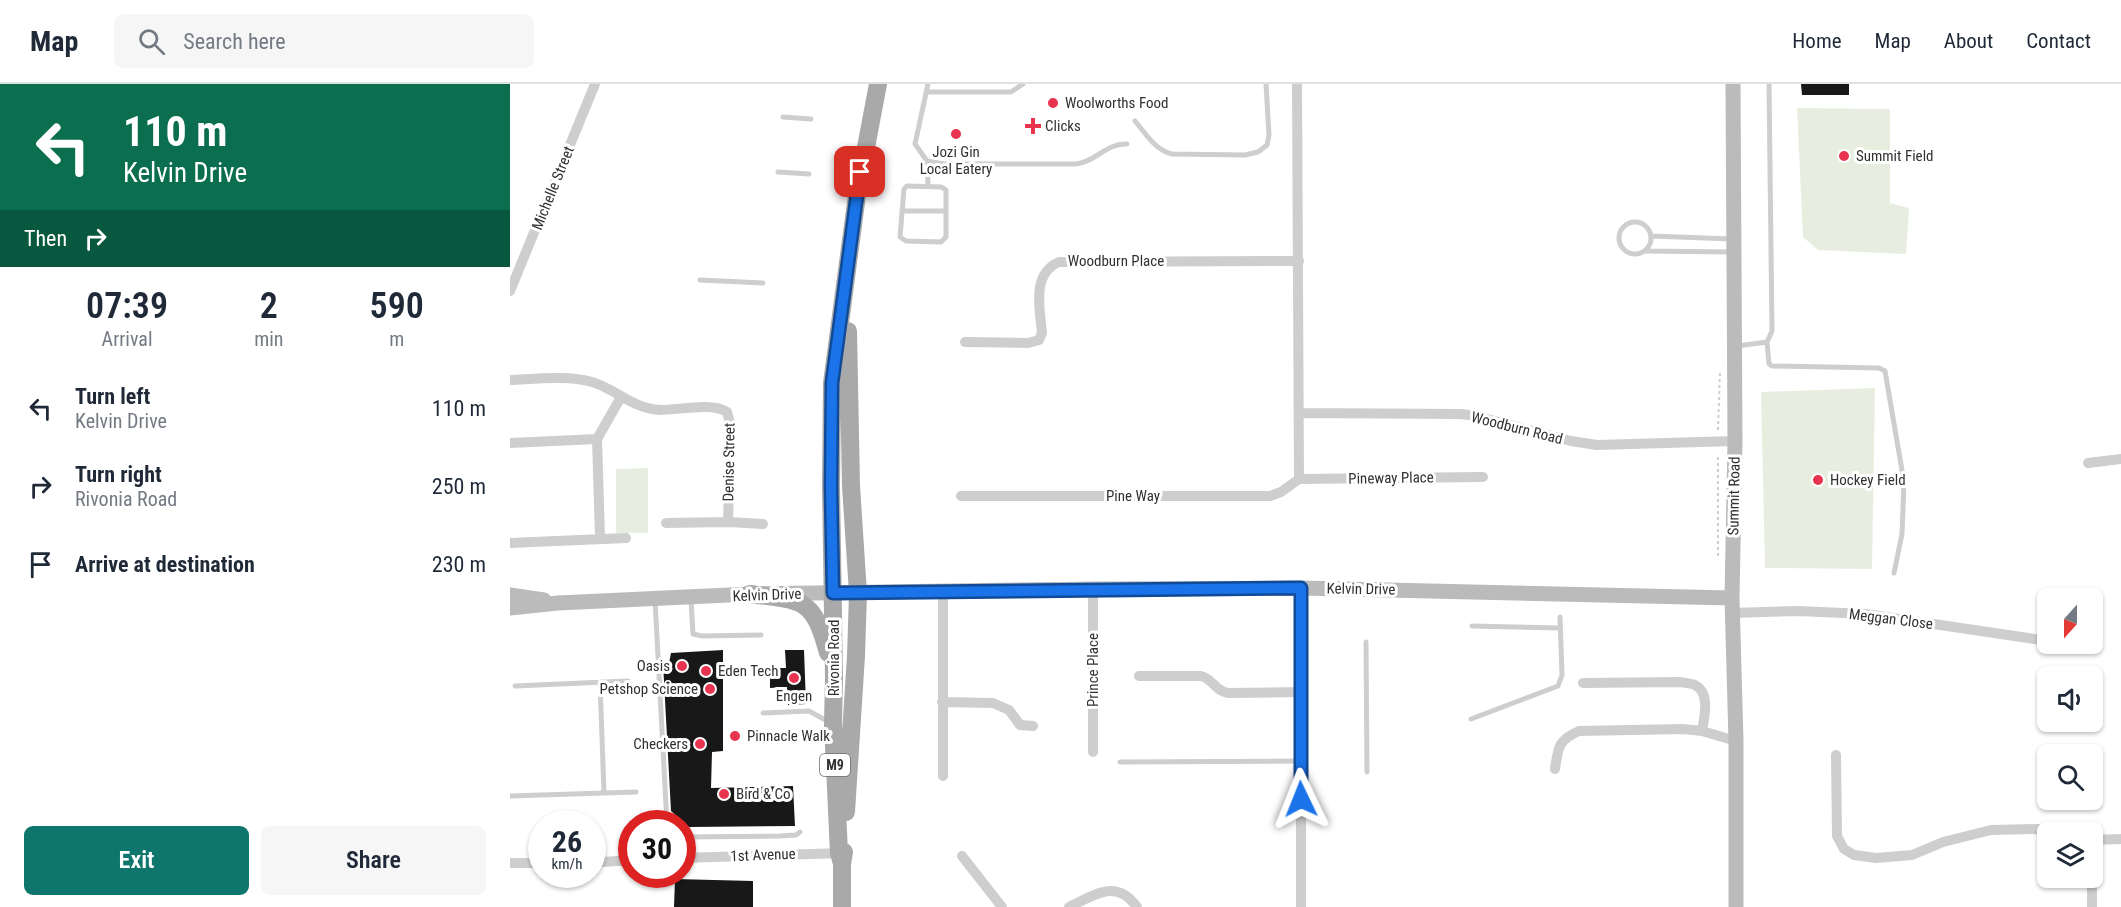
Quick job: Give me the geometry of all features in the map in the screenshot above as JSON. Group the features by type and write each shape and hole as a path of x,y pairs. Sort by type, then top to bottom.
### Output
{"main road":[{"name":"Rivonia Road","path":"842,907 842,856 833,724 832,383 864,150 878,84"},
{"name":"Summit Road","path":"1733,84 1735,441 1732,606 1736,741 1736,907"},
{"name":"Rivonia Road","path":"842,856 856,656 858,593 851,486 847,274"},
{"name":"Kelvin Drive","path":"510,608 558,603 750,594 1301,588 1732,606"},
{"path":"750,594 791,599 809,608 823,634 834,678"},
{"name":"Kelvin Drive","path":"510,596 558,603"}],"street":[{"name":"Michelle Street","path":"510,291 595,84"},
{"path":"1298,84 1299,479"},
{"name":"Woodburn Place","path":"965,342 1034,343 1039,340 1042,277 1046,270 1059,262 1299,261"},
{"name":"Denise Street","path":"510,380 590,381 633,404 652,409 722,408 728,412 731,427 728,522"},
{"path":"600,538 597,439 621,397"},
{"name":"Woodburn Road","path":"1299,413 1461,414 1571,441 1597,445 1735,441"},
{"path":"510,443 597,439"},
{"path":"2088,464 2121,459"},
{"name":"Pineway Place","path":"1299,479 1483,477"},
{"name":"Pine Way","path":"961,496 1262,496 1281,492 1299,479"},
{"path":"666,523 763,524"},
{"path":"510,543 626,538"},
{"path":"1301,588 1301,907"},
{"name":"Prince Place","path":"1093,589 1093,752"},
{"path":"943,591 943,776"},
{"name":"Meggan Close","path":"1732,606 1866,614 2037,639"},
{"path":"1139,676 1201,676 1222,692 1301,692"},
{"path":"1583,683 1680,682 1695,685 1702,692 1705,701 1702,731"},
{"path":"942,702 993,703 1009,710 1020,724 1033,726"},
{"path":"1556,769 1558,750 1562,741 1568,735 1579,731 1683,729 1702,731 1736,741"},
{"path":"1836,755 1837,836 1844,849 1854,855 1876,858 1912,855 1943,842 1991,830 2037,829"},
{"path":"2103,840 2121,840"},
{"name":"1st Avenue","path":"696,858 842,856"},
{"path":"962,856 1002,907"},
{"path":"510,864 528,863"},
{"path":"2092,888 2092,907"},
{"path":"1069,907 1106,890 1120,892 1130,897 1137,907"}],"lane":[{"path":"928,84 915,144 927,161 928,186"},
{"path":"926,92 1011,92 1023,84"},
{"path":"1135,121 1155,145 1166,153 1253,154 1267,145 1269,135 1266,84"},
{"path":"1769,84 1772,331 1767,342 1769,364 1772,366 1879,368 1885,371 1904,482 1902,534 1894,573"},
{"path":"783,117 811,119"},
{"path":"927,161 944,164 1076,164 1090,160 1115,144 1127,144"},
{"path":"778,172 809,174"},
{"path":"907,186 941,187 946,190 946,237 941,242 906,241 900,237 902,211 903,189 907,186"},
{"path":"902,211 946,211"},
{"path":"1645,251 1649,246 1651,236 1645,226 1635,223 1625,226 1619,236 1619,241 1625,250 1635,254 1645,251 1734,246"},
{"path":"1651,236 1734,246"},
{"path":"700,280 764,283"},
{"path":"1734,346 1767,342"},
{"path":"692,598 693,634 702,636 760,635"},
{"path":"655,600 666,810"},
{"path":"1471,719 1558,686 1562,675 1560,617"},
{"path":"1472,626 1560,628"},
{"path":"1366,642 1367,772"},
{"path":"515,686 628,681"},
{"path":"600,682 604,793"},
{"path":"763,713 809,711 833,724"},
{"path":"1120,762 1300,761"},
{"path":"510,796 636,792"},
{"path":"696,837 780,836 796,835 800,832"}],"path":[{"path":"1718,564 1720,370"}],"green space":[{"name":"Summit Field","path":"1797,108 1890,109 1890,203 1909,208 1906,254 1818,250 1803,237"},
{"name":"Hockey Field","path":"1875,388 1872,569 1765,568 1761,392"},
{"path":"648,468 648,533 616,533 616,469"}],"building":[{"path":"1801,84 1849,84 1849,95 1802,95"},
{"path":"723,650 723,751 712,752 711,788 793,786 795,826 696,827 696,810 671,810 663,663 669,663 671,653"},
{"path":"785,650 804,650 806,704 788,705 787,687 770,688 770,668 786,668"},
{"path":"696,880 753,881 753,907 674,907 675,888 696,888"}],"place":[{"name":"Woolworths Food","path":"1053,103"},
{"name":"Clicks","path":"1033,126"},
{"name":"Jozi Gin Local Eatery","path":"956,134"},
{"name":"Summit Field","path":"1844,156"},
{"name":"Hockey Field","path":"1818,480"},
{"name":"Oasis","path":"682,666"},
{"name":"Eden Tech","path":"706,671"},
{"name":"Engen","path":"794,678"},
{"name":"Petshop Science","path":"710,689"},
{"name":"Pinnacle Walk","path":"735,736"},
{"name":"Checkers","path":"700,744"},
{"name":"Bird & Co","path":"724,794"}],"route":[{"path":"860,172 832,383 833,593 1301,588 1301,799"}]}
